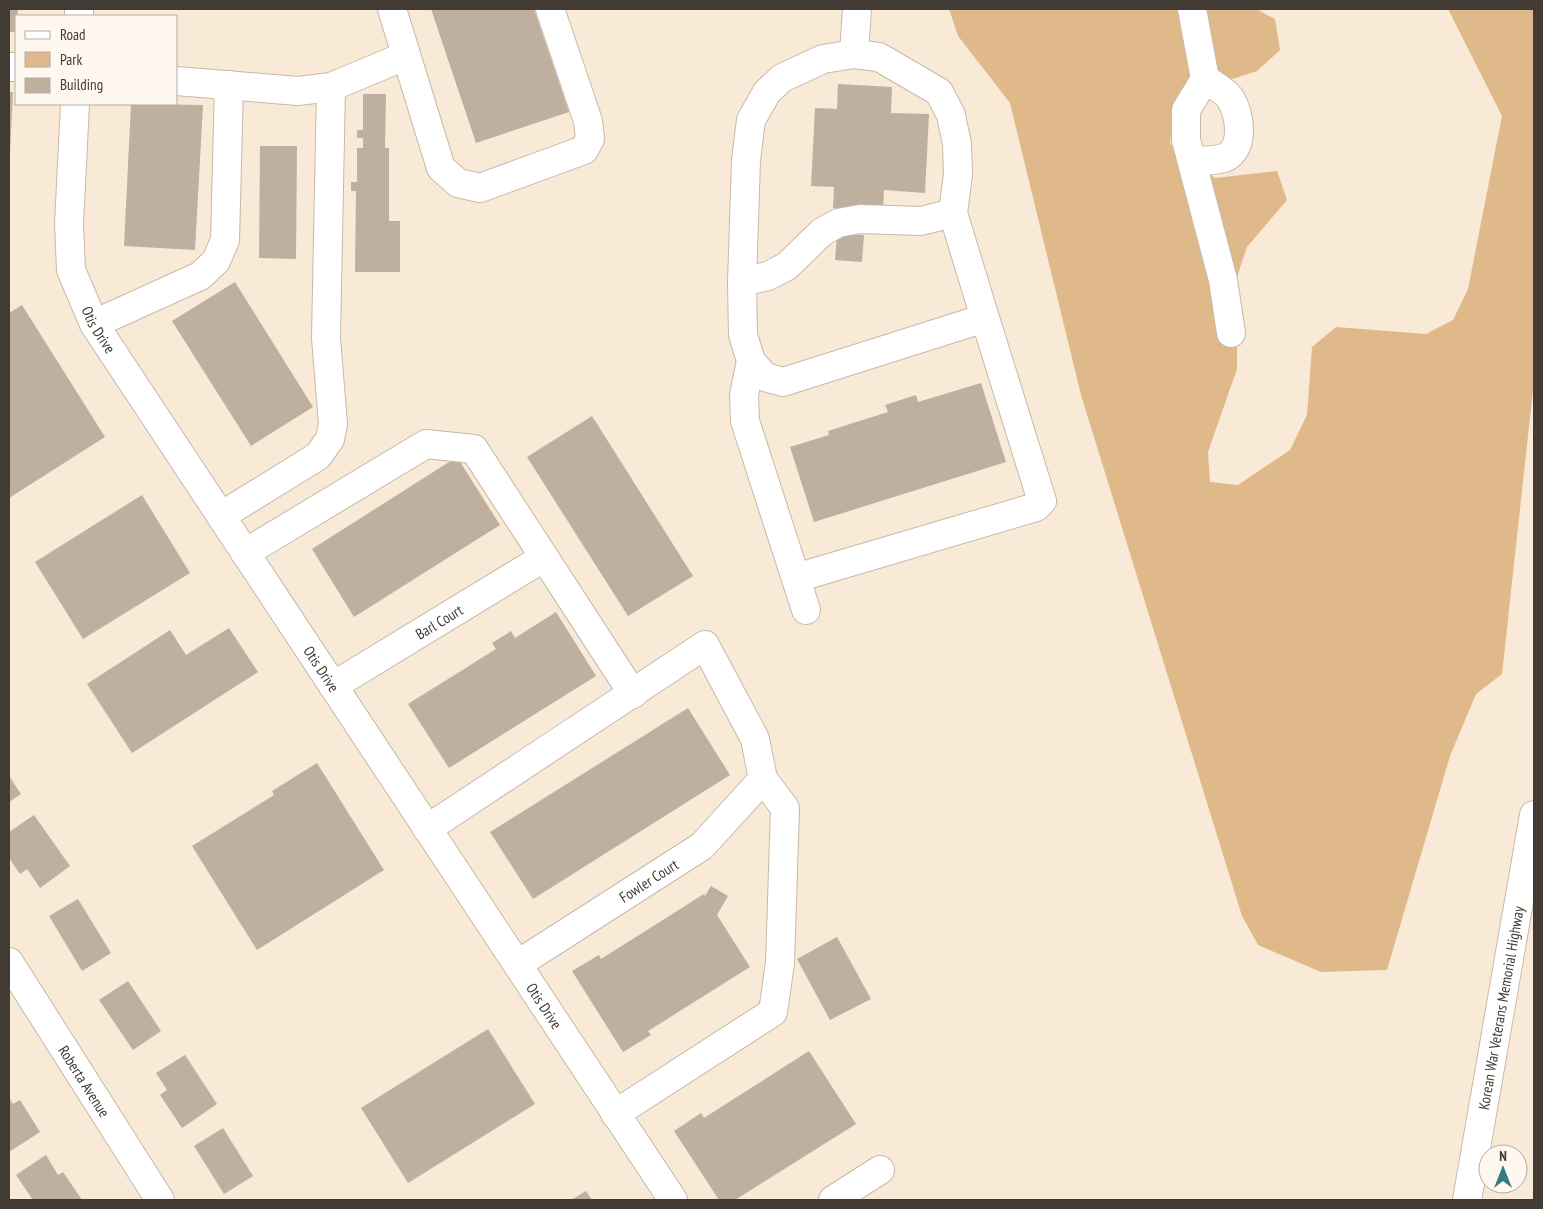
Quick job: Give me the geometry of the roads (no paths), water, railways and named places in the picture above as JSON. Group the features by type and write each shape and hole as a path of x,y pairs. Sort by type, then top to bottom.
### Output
{"main road":[{"path":"392,9 441,168 458,183 480,188 584,150 590,139 588,121 550,9"},
{"path":"854,54 857,9"},
{"path":"1192,9 1205,79 1229,98 1239,125 1237,146 1226,157 1212,161 1192,161"},
{"path":"796,578 1036,507 1042,501 953,213 958,174 957,144 951,115 939,92 879,57 854,54 823,59 782,78 767,92 751,120 746,160 742,282 743,335 750,361 744,395 745,422 806,610"},
{"path":"184,82 298,91 331,87 405,56"},
{"path":"1205,79 1186,110 1186,140 1224,280 1231,333"},
{"path":"94,324 200,276 216,261 225,240 229,85"},
{"path":"221,516 318,456 330,439 333,424 326,338 331,87"},
{"name":"Otis Drive","path":"75,105 69,224 72,270 94,324 673,1200"},
{"path":"742,282 768,276 786,266 822,232 838,223 860,219 921,221 953,213"},
{"path":"750,361 765,377 783,382 985,318"},
{"path":"246,554 426,444 474,449 633,694"},
{"name":"Barl Court","path":"333,686 543,558"},
{"path":"428,829 705,646 755,739 763,779 785,808 780,963 773,1012 615,1114"},
{"name":"Fowler Court","path":"518,964 702,846 763,779"},
{"name":"Korean War Veterans Memorial Highway","path":"1467,1200 1534,815"},
{"name":"Roberta Avenue","path":"9,962 160,1200"},
{"path":"832,1200 880,1170"}]}
